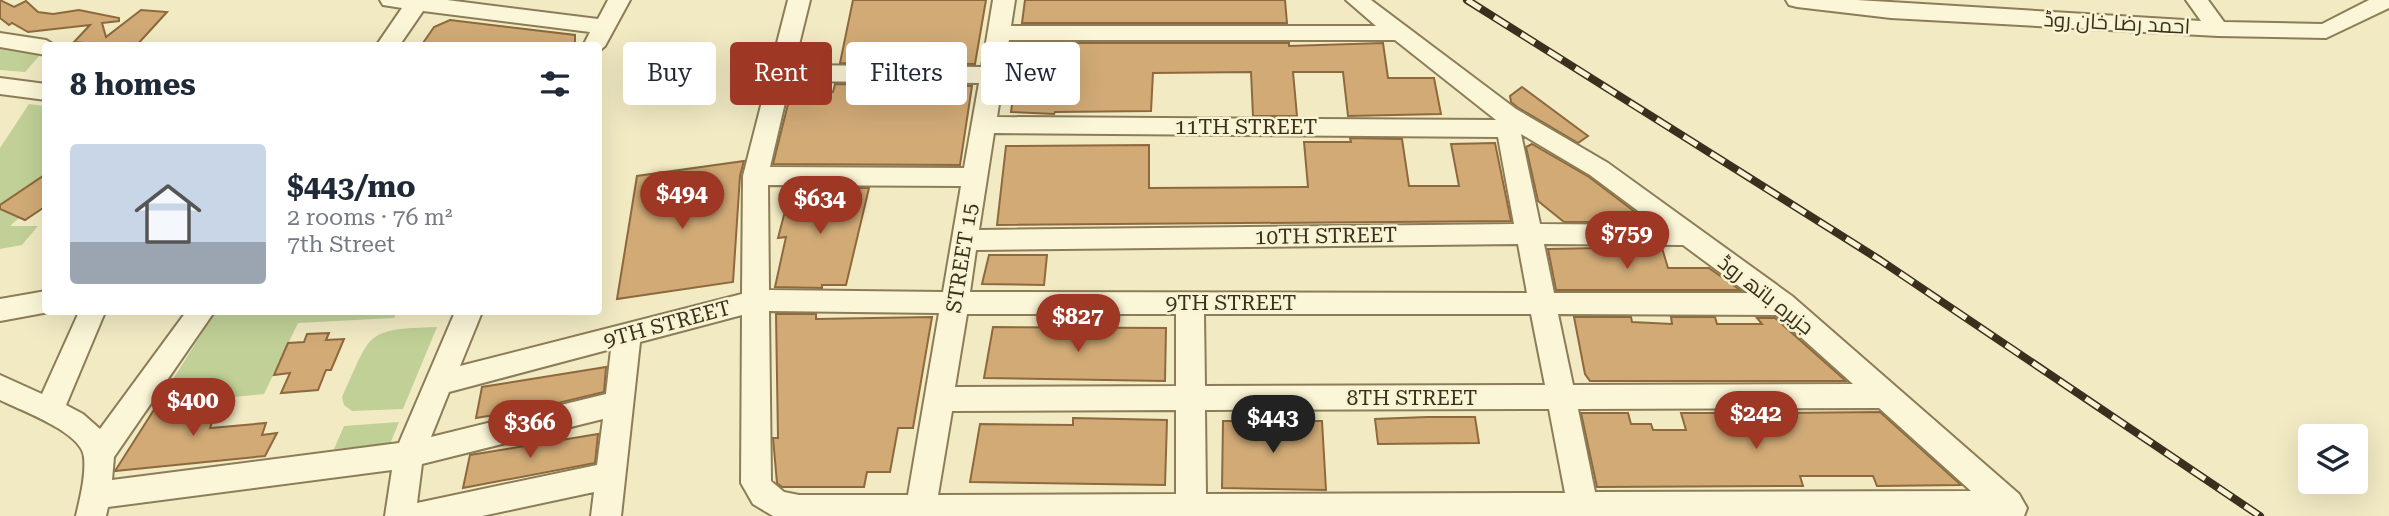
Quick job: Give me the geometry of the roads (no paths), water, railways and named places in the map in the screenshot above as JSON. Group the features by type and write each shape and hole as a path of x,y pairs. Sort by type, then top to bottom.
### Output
{"street":[{"path":"391,0 418,2 600,36 619,0"},
{"path":"788,42 799,0"},
{"name":"STREET 15","path":"998,42 1004,0"},
{"name":"جزیرہ باتھ روڈ","path":"1357,0 1508,122 1599,169 1782,304 2014,510"},
{"name":"احمد رضا خان روڈ","path":"1797,0 1891,11 1984,8 2218,29 2326,31 2387,0"},
{"path":"2197,0 2218,29"},
{"path":"390,42 418,2"},
{"path":"999,33 1397,33"},
{"path":"0,40 42,47"},
{"path":"9,87 42,62"},
{"path":"832,73 981,75"},
{"path":"9,87 42,91"},
{"path":"772,105 755,176 758,300 757,483 764,497 780,506 921,513 2014,510"},
{"name":"STREET 15","path":"921,513 987,105"},
{"path":"1508,122 1584,511"},
{"name":"11TH STREET","path":"984,125 1508,122"},
{"path":"755,176 975,177"},
{"name":"10TH STREET","path":"965,240 1686,235"},
{"name":"9TH STREET","path":"439,383 758,300 955,303 1782,304"},
{"path":"0,310 42,303"},
{"path":"1190,303 1191,512"},
{"path":"50,411 91,315"},
{"path":"199,315 99,454 93,505 409,456 619,403"},
{"path":"400,516 409,456 467,315"},
{"path":"606,516 627,334"},
{"path":"0,387 65,416 92,438 99,454"},
{"name":"8TH STREET","path":"939,399 1886,396"},
{"path":"420,516 610,475"}],"railway":[{"path":"1467,0 1880,260 2260,516"}]}
